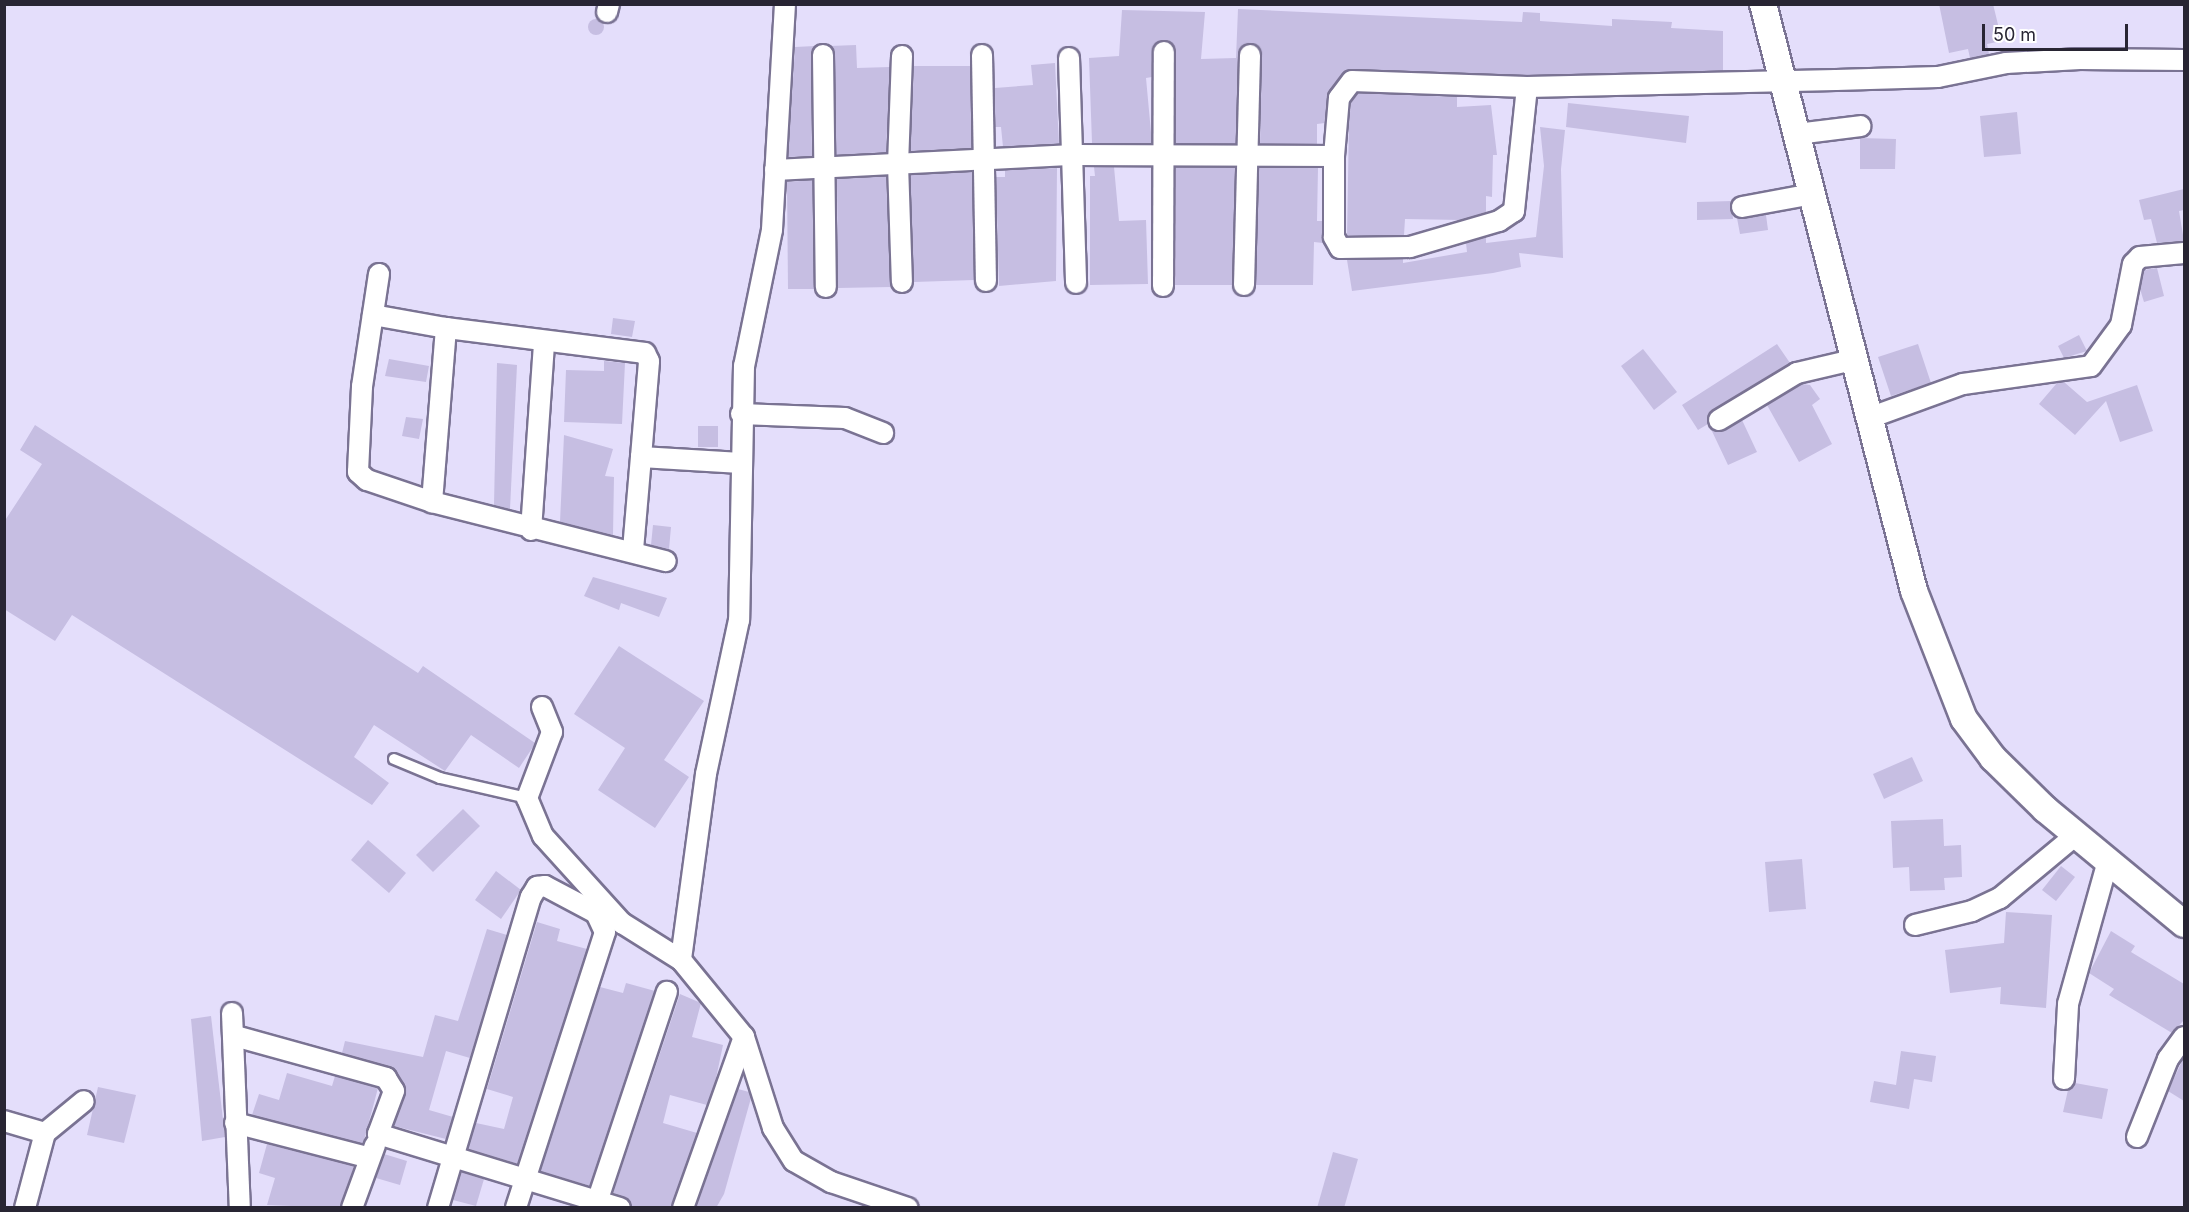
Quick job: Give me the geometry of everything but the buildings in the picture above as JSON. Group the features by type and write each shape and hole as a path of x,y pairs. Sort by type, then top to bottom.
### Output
{"street":[{"path":"681,960 706,774 739,620 741,414 749,330 772,230 785,4"},
{"path":"1763,4 1785,81 1852,360 1914,591 1964,719 1993,758 2108,861 2184,924"},
{"path":"1163,286 1161,156 1164,52"},
{"path":"823,55 822,168 826,287"},
{"path":"982,55 986,281"},
{"path":"1244,285 1245,155 1250,55"},
{"path":"902,56 898,164 902,282"},
{"path":"1069,58 1074,155 1076,283"},
{"path":"1527,87 1517,203 1514,211 1499,221 1410,247 1344,250 1334,237 1334,156 1339,98 1352,81 1527,87 1785,81 1938,77 2006,63 2080,59 2184,60"},
{"path":"1797,135 1861,126"},
{"path":"775,170 1074,155 1334,156"},
{"path":"1742,207 1812,194"},
{"path":"1869,418 1963,384 2091,366 2121,325 2133,264 2140,257 2184,253"},
{"path":"379,274 358,472 367,480 432,502 531,530 633,550 666,561"},
{"path":"373,315 544,343 645,353 649,361 633,550"},
{"path":"432,502 446,328"},
{"path":"531,530 544,343"},
{"path":"1719,420 1797,373 1852,360"},
{"path":"741,414 826,415 868,424 884,434"},
{"path":"641,457 741,464"},
{"path":"542,707 552,732 527,798 543,836 581,881 622,923 681,960 744,1037 773,1128 794,1161 831,1182 908,1208"},
{"path":"1915,925 1972,911 2000,898 2077,834"},
{"path":"2064,1079 2068,1005 2108,861"},
{"path":"438,1208 531,897 537,887 551,887 596,913 605,933 516,1208"},
{"path":"597,1203 668,992"},
{"path":"232,1012 236,1036 235,1123 240,1208"},
{"path":"236,1036 387,1078 394,1091 352,1208"},
{"path":"683,1208 744,1037"},
{"path":"2137,1137 2168,1059 2184,1037"},
{"path":"26,1208 45,1133 84,1101"},
{"path":"4,1121 45,1133"},
{"path":"235,1123 370,1158"},
{"path":"378,1134 597,1203 621,1208"}],"lane":[{"path":"394,759 440,778 527,798"}]}
